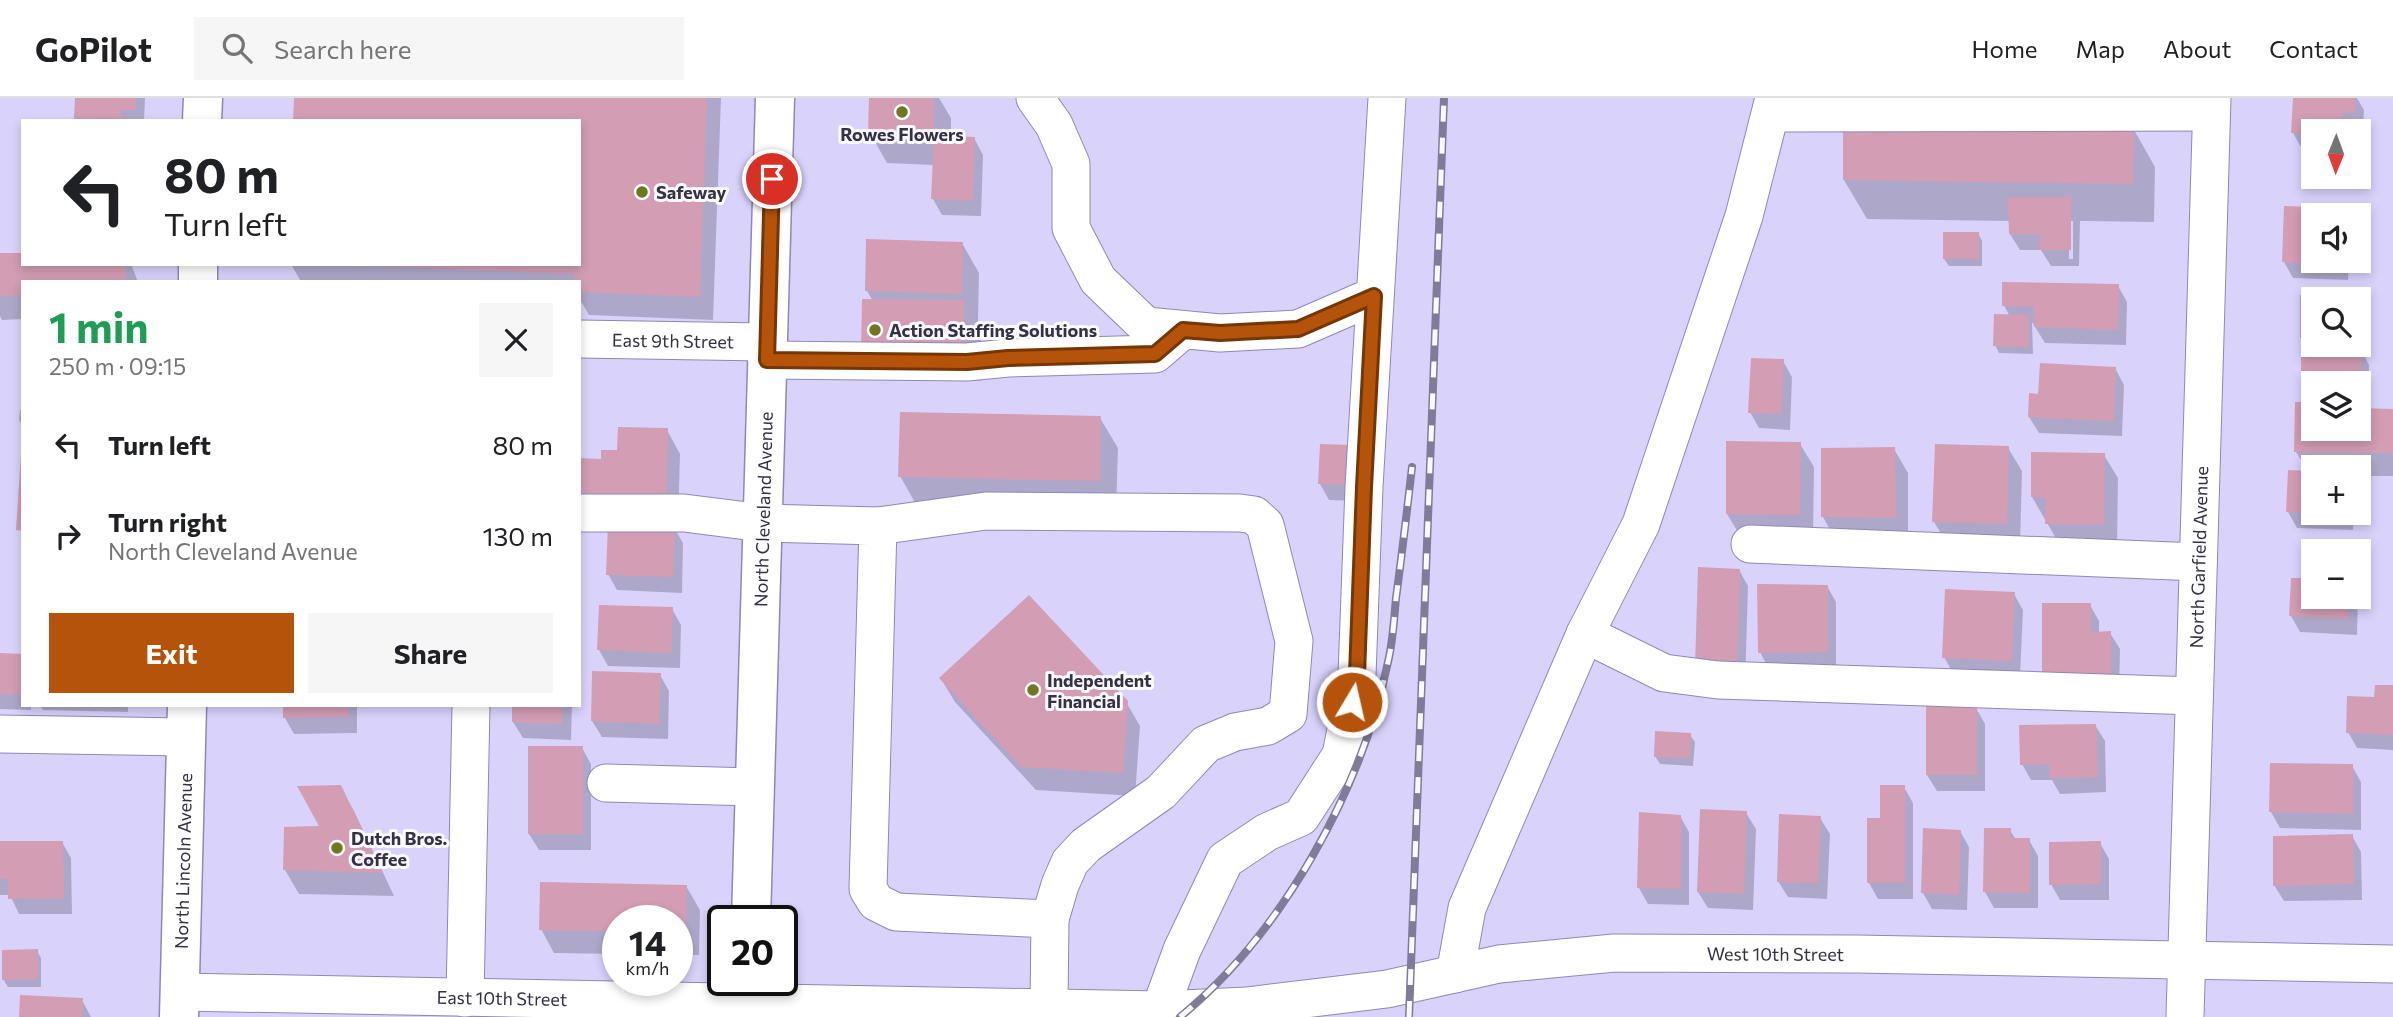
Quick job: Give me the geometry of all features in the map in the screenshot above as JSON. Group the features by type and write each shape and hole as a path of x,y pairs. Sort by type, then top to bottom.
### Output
{"highway":[{"path":"202,119 203,98"},
{"name":"North Cleveland Avenue","path":"751,905 775,98"},
{"name":"North Lincoln Avenue","path":"179,1005 187,721"}],"street":[{"path":"1035,98 1054,125 1071,164 1071,228 1098,280 1146,326 1220,333 1298,329 1374,296"},
{"path":"1160,1010 1182,950 1226,860 1267,832 1301,817 1341,755 1357,675 1364,487 1387,98"},
{"path":"1455,974 1467,908 1585,634 1641,524 1744,216 1772,105 2212,105"},
{"name":"North Garfield Avenue","path":"2185,1017 2212,105"},
{"name":"East 9th Street","path":"581,340 967,362 1008,358 1155,354 1183,330"},
{"path":"581,513 684,513 762,523 878,526 986,511 1240,513 1254,515 1265,525 1294,641 1289,714 1268,726 1235,732 1206,744 1161,792 1086,845 1070,862 1050,919 1049,1008"},
{"path":"878,526 868,890 876,902 896,912 1050,919"},
{"path":"1750,544 2198,562"},
{"path":"1585,634 1664,673 1718,680 2194,696"},
{"path":"465,998 471,707"},
{"path":"0,734 187,721"},
{"path":"606,783 754,788"},
{"name":"West 10th Street","path":"1160,1010 1241,1013 1387,989 1499,964 1614,953 1856,954 2393,964"},
{"name":"East 10th Street","path":"179,1005 465,998 750,1000 1160,1010"}],"building":[{"path":"75,98 136,98 136,110 121,110 121,119 74,119"},
{"name":"Safeway","path":"294,98 707,98 700,297 581,292 581,280 574,280 574,274 373,266 581,266 581,119 293,119"},
{"path":"869,98 934,98 934,135 868,134"},
{"path":"2293,98 2356,98 2355,113 2343,112 2343,119 2301,119 2301,133 2291,133"},
{"path":"1843,123 2134,126 2133,184 1843,180"},
{"path":"934,135 975,137 973,201 931,199"},
{"path":"2008,197 2071,197 2071,250 2039,250 2040,234 2009,234"},
{"path":"2284,206 2301,207 2301,263 2282,262"},
{"path":"1943,232 1979,232 1979,259 1943,259"},
{"path":"866,239 963,242 962,294 865,291"},
{"path":"0,253 21,253 21,266 126,266 126,280 21,280 21,296 0,296"},
{"path":"2002,282 2119,284 2118,330 2034,327 2033,307 2002,306"},
{"path":"2300,295 2301,295 2301,338"},
{"path":"862,299 964,300 964,351 861,350"},
{"path":"1994,314 2029,315 2029,347 1993,346"},
{"path":"2301,357 2361,357 2361,371 2301,371"},
{"path":"1751,358 1784,359 1781,414 1748,413"},
{"path":"2040,363 2116,367 2114,421 2028,417 2029,393 2038,394"},
{"path":"2295,402 2301,402 2301,441 2371,441 2371,408 2393,409 2393,453 2294,452"},
{"path":"900,412 1101,416 1100,481 898,477"},
{"path":"618,427 668,428 666,503 581,500 581,458 601,459 601,450 617,450"},
{"path":"1726,441 1801,442 1800,515 1726,514"},
{"path":"1320,444 1351,445 1349,485 1318,484"},
{"path":"1935,444 2009,446 2007,524 1932,522"},
{"path":"1895,447 1896,518 1821,517 1821,448"},
{"path":"2031,452 2105,453 2104,525 2045,524 2046,498 2031,497"},
{"path":"21,455 21,531 16,530"},
{"path":"2288,470 2301,470 2301,513 2286,512"},
{"path":"608,523 675,525 673,577 606,575"},
{"path":"1698,567 1740,569 1737,670 1695,668"},
{"path":"2291,578 2301,578 2301,609 2348,609 2348,619 2289,616"},
{"path":"1757,584 1828,585 1828,652 1758,653"},
{"path":"1945,589 2015,592 2012,661 1942,658"},
{"name":"Independent Financial","path":"1029,595 1128,701 1123,773 1021,767 939,678"},
{"path":"2042,603 2091,603 2091,632 2111,631 2111,680 2042,680"},
{"path":"599,605 673,607 671,653 597,650"},
{"path":"0,653 21,654 21,694 0,694"},
{"path":"592,671 661,673 659,724 591,721"},
{"path":"2375,685 2393,685 2393,735 2346,733 2347,696 2374,697"},
{"path":"1926,706 1977,706 1977,775 1926,775"},
{"path":"283,707 349,707 349,717 283,718"},
{"path":"512,707 563,707 562,724 512,722"},
{"path":"2096,724 2098,777 2049,778 2049,764 2020,765 2019,725"},
{"path":"1655,731 1691,733 1690,758 1654,757"},
{"path":"528,746 583,746 583,834 528,834"},
{"path":"2270,763 2353,764 2353,814 2269,812"},
{"path":"341,785 383,873 283,870 284,827 319,826 297,786"},
{"path":"1880,785 1905,785 1905,883 1867,883 1867,818 1880,818"},
{"path":"1700,809 1747,811 1744,894 1697,892"},
{"path":"1639,812 1681,815 1681,889 1637,888"},
{"path":"1779,814 1821,816 1818,883 1777,882"},
{"path":"1923,828 1961,830 1959,895 1921,893"},
{"path":"1984,828 2011,828 2011,838 2030,838 2030,893 1983,892"},
{"path":"2353,834 2354,884 2273,886 2273,836"},
{"path":"0,841 63,841 64,898 8,899 8,879 0,879"},
{"path":"2101,841 2101,884 2049,885 2049,842"},
{"path":"540,882 687,885 687,905 602,905 602,931 539,930"},
{"path":"38,949 38,979 2,980 2,950"},
{"path":"20,995 83,998 82,1017 19,1017"}],"railway":[{"path":"1409,1017 1444,98"},
{"path":"1180,1017 1217,983 1252,944 1284,902 1338,808 1359,759 1376,710 1390,654 1412,467"}],"place":[{"name":"Rowes Flowers","path":"902,112"},
{"name":"Safeway","path":"642,192"},
{"name":"Action Staffing Solutions","path":"875,330"},
{"name":"Independent Financial","path":"1033,690"},
{"name":"Dutch Bros. Coffee","path":"337,848"}],"route":[{"path":"772,179 767,360 967,362 1008,358 1155,354 1183,330 1220,333 1298,329 1374,296 1357,675 1352,702"}]}
